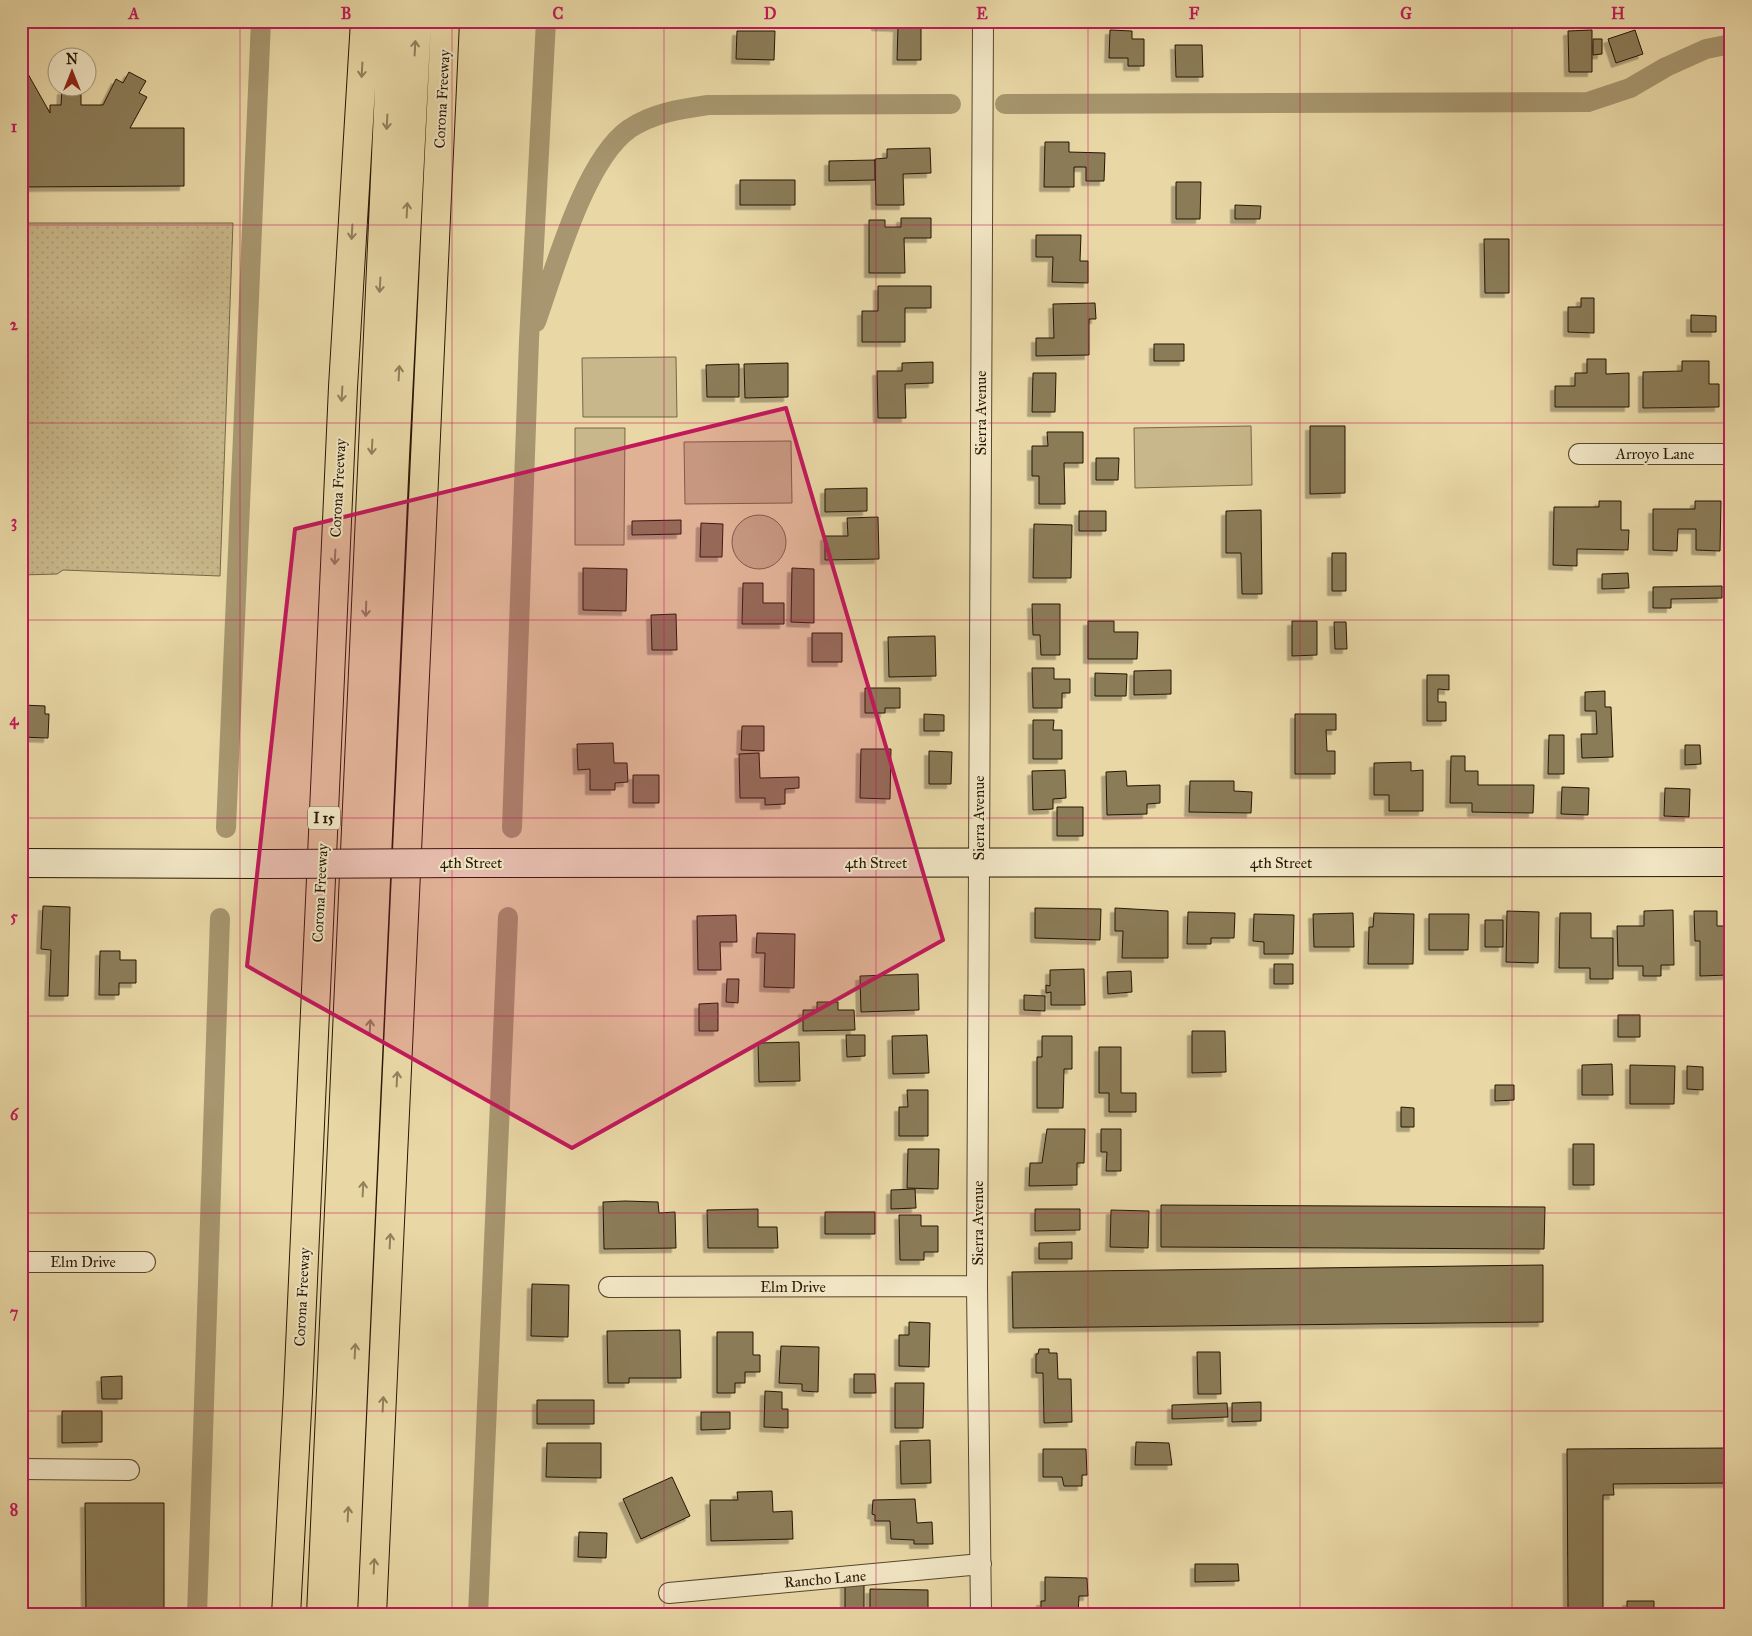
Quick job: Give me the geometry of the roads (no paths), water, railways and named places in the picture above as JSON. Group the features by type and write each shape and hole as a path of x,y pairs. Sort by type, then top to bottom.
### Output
{"highway":[{"name":"Corona Freeway","path":"286,1615 298,1392 342,407 365,21"},
{"path":"321,1615 392,21"},
{"path":"343,1615 395,456 417,21"},
{"name":"Corona Freeway","path":"372,1615 445,21"}],"street":[{"name":"Sierra Avenue","path":"981,1615 978,1286 983,21"},
{"name":"Arroyo Lane","path":"1579,454 1731,454"},
{"name":"4th Street","path":"21,864 1731,862"},
{"name":"Elm Drive","path":"21,1262 144,1262"},
{"name":"Elm Drive","path":"609,1287 978,1286"},
{"path":"21,1469 129,1470"},
{"name":"Rancho Lane","path":"669,1593 981,1564"}],"waterway":[{"path":"226,828 261,21"},
{"path":"512,828 529,340 546,21"},
{"path":"1005,104 1588,102 1630,88 1666,67 1706,49 1731,44"},
{"path":"536,322 562,246 585,190 598,165 613,144 629,129 638,124 667,112 708,105 951,104"},
{"path":"478,1615 508,917"},
{"path":"197,1615 220,918"}]}
